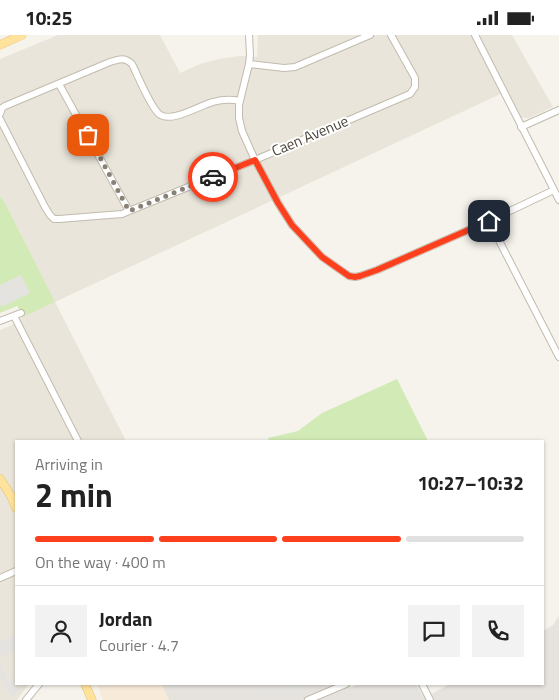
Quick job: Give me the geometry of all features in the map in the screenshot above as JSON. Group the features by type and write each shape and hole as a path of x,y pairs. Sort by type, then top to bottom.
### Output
{"main road":[{"path":"0,45 22,35"},
{"path":"0,479 15,506"},
{"path":"85,685 92,700"}],"street":[{"path":"249,35 248,64 239,112 242,131 255,160 292,225 322,257 349,276 360,276 377,270 554,190"},
{"path":"248,64 284,68 295,67 370,35"},
{"name":"Caen Avenue","path":"0,119 44,207 54,219 122,213 255,160 407,95 415,87 415,79 391,35"},
{"path":"474,35 559,200"},
{"path":"0,114 5,106 113,61 125,59 132,64 153,106 164,117 174,117 220,100 232,99 240,101"},
{"path":"59,84 129,211"},
{"path":"521,127 559,110"},
{"path":"489,221 559,357"},
{"path":"0,321 21,313"},
{"path":"14,316 77,440"},
{"path":"0,578 15,571"},
{"path":"26,700 38,685"},
{"path":"308,700 344,685"},
{"path":"422,685 430,700"}],"shaded area":[{"path":"58,35 160,35 180,73 200,64 219,59 239,56 257,57 258,35 512,35 553,107 529,118 523,118 520,116 507,91 55,302 125,440 15,440 15,685 28,685 17,700 0,700 0,330 54,302 0,196 0,59"},
{"path":"21,275 30,293 2,307 0,304 0,285"},
{"path":"559,616 559,700 169,700 162,685 350,685 349,688 356,685 417,685 424,698 448,685 544,685 544,630 553,625"},
{"path":"15,635 15,650 0,657 0,642"},
{"path":"0,662 8,681 12,679 20,689 12,697 0,679"},
{"path":"97,685 162,685 169,700 103,700"},
{"path":"266,685 281,685 286,695 274,700 265,700 259,688"},
{"path":"286,685 311,685 312,687 292,696"},
{"path":"388,685 406,685 413,699 396,700"}],"green space":[{"path":"0,196 55,302 23,317 17,306 0,313"},
{"path":"397,379 428,440 269,440 268,438 298,431 322,413"}],"way so far":[{"path":"88,135 129,211 213,177"}],"route":[{"path":"213,177 255,160 292,225 322,257 349,276 355,277 377,270 489,221"}]}
